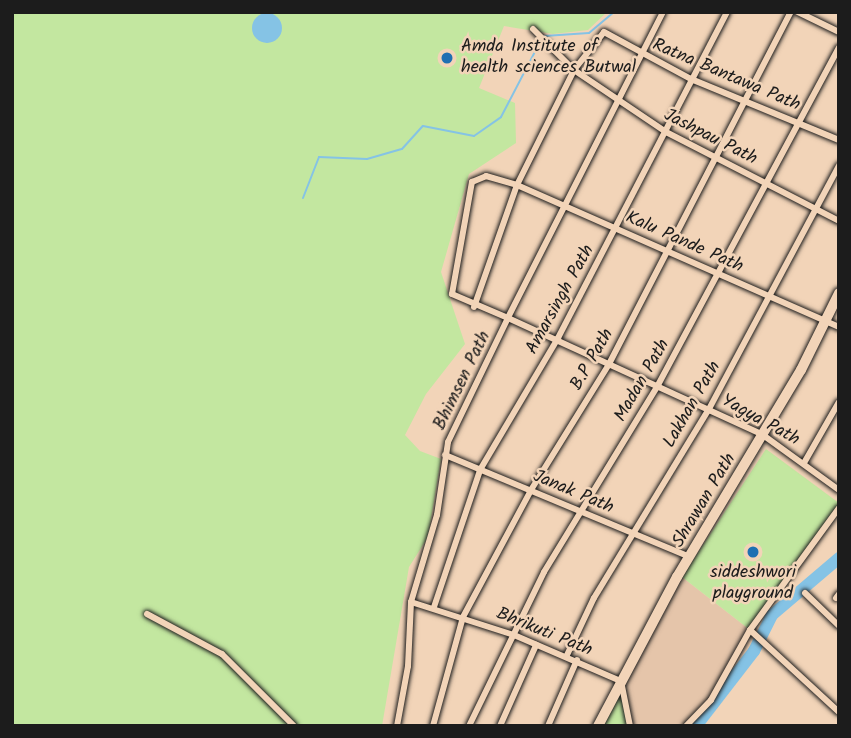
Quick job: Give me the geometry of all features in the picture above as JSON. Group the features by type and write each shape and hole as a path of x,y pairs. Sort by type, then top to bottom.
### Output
{"street":[{"path":"508,318 562,204 663,12"},
{"name":"Amarsingh Path","path":"434,607 480,470 558,338 727,12"},
{"name":"B.P Path","path":"433,726 463,617 531,490 609,364 791,12"},
{"path":"798,12 839,32"},
{"name":"Jashpau Path","path":"533,29 575,70 666,132 717,155 839,222"},
{"name":"Ratna Bantawa Path","path":"575,70 604,32 639,55 839,141"},
{"name":"Madan Path","path":"468,726 581,513 659,385 720,275 766,182 839,48"},
{"path":"474,307 517,185 575,70"},
{"name":"Lakhan Path","path":"567,655 633,533 709,409 839,166"},
{"name":"Bhimsen Path","path":"397,726 408,666 411,602 437,515 445,455 455,419 487,369 508,318 454,298 451,288 469,190 472,182 486,176 517,185"},
{"name":"Kalu Pande Path","path":"517,185 839,327"},
{"name":"Shrawan Path","path":"601,724 621,681 690,557 763,436 839,293"},
{"name":"Yagya Path","path":"508,318 558,338 763,436 839,490"},
{"path":"804,463 839,402"},
{"name":"Janak Path","path":"445,455 690,557"},
{"path":"686,726 716,692 753,632 839,508"},
{"path":"805,593 839,626"},
{"name":"Bhrikuti Path","path":"411,602 434,607 514,635 567,655 621,681"},
{"path":"147,614 222,654 294,726"},
{"path":"753,632 839,712"},
{"path":"500,726 536,645"},
{"path":"548,726 577,660"},
{"path":"621,681 630,726"}],"shaded area":[{"path":"682,577 750,630 722,683 686,726 631,726 621,681"}],"green space":[{"path":"12,12 607,12 588,30 553,34 504,26 479,88 515,103 516,143 469,174 441,272 465,344 426,394 405,435 420,451 441,459 428,537 409,567 382,726 12,726"},
{"name":"siddeshwori playground","path":"766,449 839,503 750,630 682,577"},
{"path":"621,681 631,726 605,726 600,722"}],"water":[{"path":"267,13 278,17 282,28 278,39 267,43 256,39 252,28 256,17"}],"waterway":[{"path":"544,36 589,33 614,12"},
{"path":"303,198 319,157 367,159 402,149 423,126 474,136 501,117 541,40"},
{"path":"696,726 754,651 772,615 839,558"}],"place":[{"name":"Amda Institute of health sciences Butwal","path":"447,58"},
{"name":"siddeshwori playground","path":"753,552"}]}
